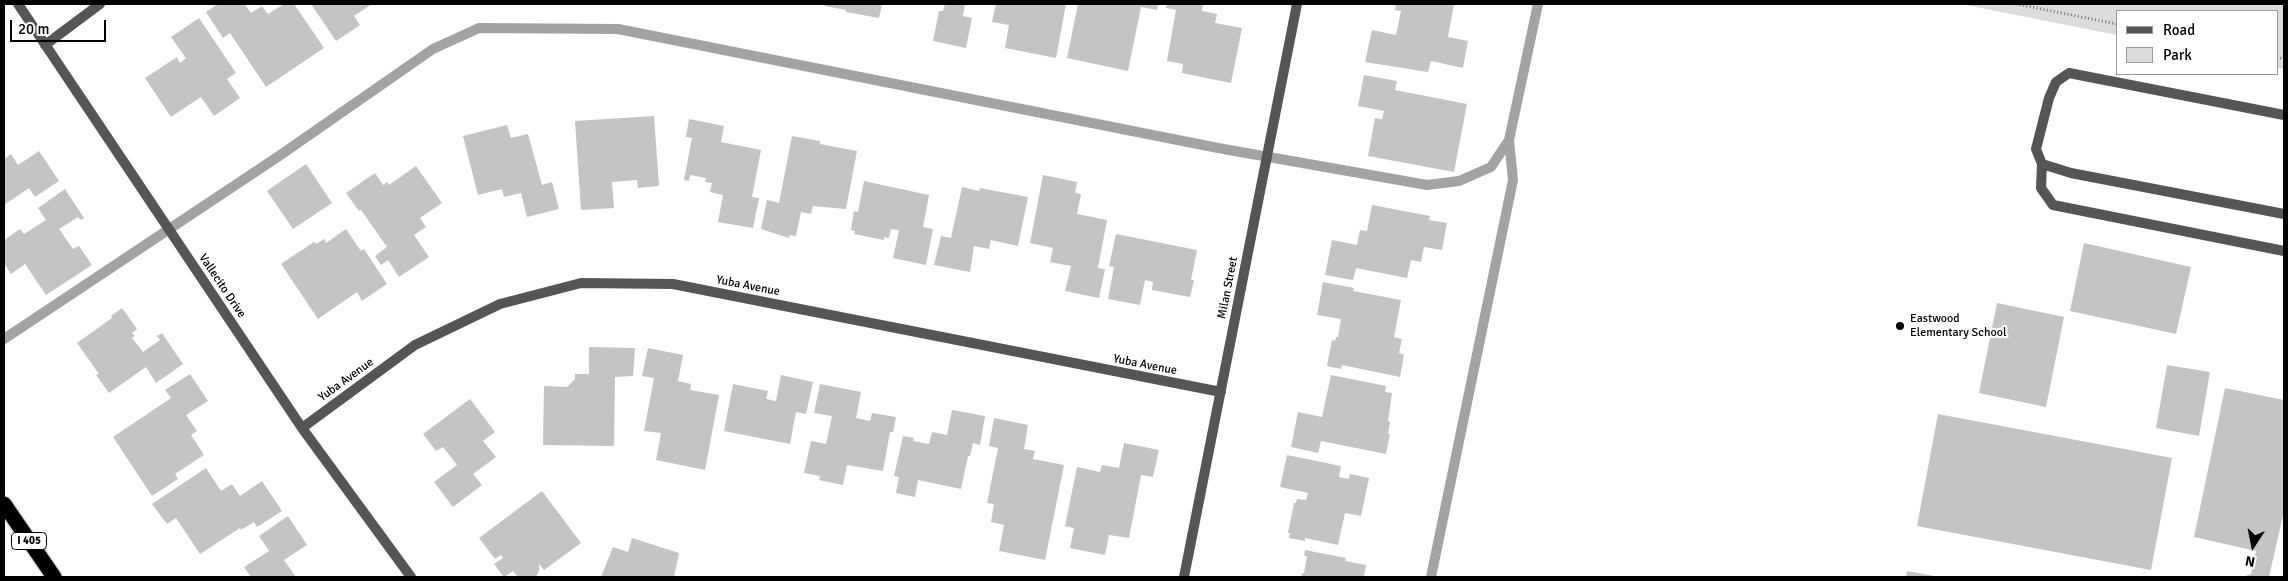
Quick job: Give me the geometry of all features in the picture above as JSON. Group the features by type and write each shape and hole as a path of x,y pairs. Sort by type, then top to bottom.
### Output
{"highway":[{"name":"I 405","path":"4,504 54,577"}],"street":[{"name":"Vallecito Drive","path":"18,4 302,428 411,577"},
{"path":"45,45 100,4"},
{"name":"Milan Street","path":"1184,577 1297,4"},
{"path":"2284,115 2069,73 2056,82 2049,98 2036,149 2042,164 2040,188 2053,205 2284,251"},
{"path":"2042,164 2071,173 2284,214"},
{"name":"Yuba Avenue","path":"302,428 415,345 500,304 581,283 673,284 1221,392"}],"path":[{"path":"2016,4 2116,24"}],"green space":[{"path":"1961,4 2284,4 2284,69 2278,68 2278,10 2116,10 2116,35"}],"building":[{"path":"218,4 244,4 251,13 262,6 268,14 284,4 294,4 324,48 266,87 230,33 223,38 206,12"},
{"path":"311,4 372,4 354,16 360,25 336,41"},
{"path":"825,4 882,4 879,18 846,12 846,10 825,6"},
{"path":"945,4 965,4 963,16 972,18 966,48 933,41 939,11 943,11"},
{"path":"996,4 1066,4 1056,58 1005,48 1009,25 992,22"},
{"path":"1078,4 1158,4 1157,10 1141,7 1128,71 1067,58"},
{"path":"1167,4 1203,4 1202,11 1217,14 1215,23 1242,28 1231,83 1182,73 1183,64 1167,61 1176,10 1166,8"},
{"path":"1394,4 1454,4 1448,37 1468,41 1463,68 1431,61 1428,72 1365,62 1372,30 1396,35 1401,11 1395,10 1396,6"},
{"path":"199,18 236,73 227,79 240,98 214,116 201,97 171,117 145,78 177,57 180,63 186,58 171,37"},
{"path":"1364,75 1397,81 1395,90 1467,104 1454,172 1368,156 1375,118 1382,119 1384,111 1358,106"},
{"path":"654,116 659,186 638,188 637,180 612,182 614,208 581,210 575,121"},
{"path":"689,119 724,126 721,142 761,150 752,197 759,198 753,228 718,222 723,195 710,192 712,183 705,182 706,178 690,175 689,181 684,180 692,138 686,137"},
{"path":"507,125 511,138 528,134 542,185 552,182 559,209 527,217 521,193 504,197 502,189 478,195 463,136"},
{"path":"792,136 857,151 846,209 813,206 811,214 801,212 796,236 790,235 789,238 761,229 767,200 779,203"},
{"path":"39,151 59,181 35,197 29,188 4,205 4,159 11,154 18,165"},
{"path":"306,164 332,203 293,229 267,191"},
{"path":"416,166 442,203 420,218 426,227 414,235 429,257 399,277 388,260 381,265 375,256 387,247 361,210 359,211 346,193 375,173 383,185 387,182 389,185"},
{"path":"1043,175 1077,182 1075,193 1081,194 1077,214 1107,220 1098,268 1105,269 1099,298 1065,291 1071,266 1050,262 1053,248 1030,243"},
{"path":"864,181 929,195 923,227 933,229 926,265 893,258 899,230 891,229 889,238 884,237 884,240 854,234 855,231 851,230 854,211 858,212"},
{"path":"962,187 979,191 980,188 1028,197 1018,246 991,240 989,249 974,246 970,272 934,265 941,236 951,238"},
{"path":"65,189 84,218 81,220 78,217 59,229 73,249 79,246 92,265 46,295 25,264 11,274 4,263 4,240 20,229 24,234 46,220 38,208"},
{"path":"1372,205 1430,216 1429,220 1447,223 1442,250 1424,247 1421,262 1411,260 1407,278 1356,268 1353,280 1325,275 1332,240 1357,245 1360,230 1367,231"},
{"path":"346,229 361,251 364,249 387,284 362,301 357,292 318,319 281,264 314,242 316,244 324,239 326,243"},
{"path":"1116,234 1197,250 1191,280 1194,280 1190,297 1152,290 1153,282 1145,280 1140,305 1108,299 1114,267 1109,266"},
{"path":"2084,243 2191,267 2176,334 2070,311"},
{"path":"1323,282 1354,288 1353,291 1401,300 1394,337 1402,339 1399,353 1404,355 1400,377 1342,365 1341,369 1327,366 1332,340 1335,341 1336,337 1338,337 1341,319 1317,315"},
{"path":"1997,303 2064,317 2046,407 1979,393"},
{"path":"122,308 137,329 132,333 135,336 132,338 143,352 160,340 157,336 162,333 183,364 156,383 146,367 109,393 96,375 99,374 77,343 112,318 111,316"},
{"path":"589,347 635,348 633,376 615,377 614,446 543,445 544,386 567,387 575,379 575,374 589,374"},
{"path":"648,348 683,355 678,381 691,384 690,390 719,395 705,470 656,460 661,433 644,431 654,378 642,376"},
{"path":"2167,365 2210,372 2199,436 2156,428"},
{"path":"190,374 208,401 186,415 197,431 191,435 204,455 175,474 178,479 152,496 113,437 171,398 165,390"},
{"path":"781,375 813,382 806,414 796,412 790,444 724,431 733,384 768,391 766,399 776,401"},
{"path":"1331,375 1386,386 1385,392 1392,393 1388,421 1390,422 1388,434 1390,434 1386,454 1321,441 1318,453 1291,447 1298,412 1322,417"},
{"path":"820,384 861,392 856,418 870,421 872,413 896,417 893,432 890,432 883,471 847,465 843,485 819,480 820,476 804,473 811,441 826,444 832,416 814,413"},
{"path":"2225,388 2284,400 2284,511 2269,577 2242,577 2251,574 2256,551 2194,537"},
{"path":"470,399 495,432 483,441 496,457 473,474 482,485 453,507 434,482 457,465 443,447 436,451 423,434"},
{"path":"952,410 985,416 980,445 973,443 970,456 968,456 961,489 918,480 915,497 896,493 899,477 894,476 903,436 914,438 913,441 929,444 932,432 947,435"},
{"path":"1938,414 2172,458 2151,570 1917,526"},
{"path":"994,418 1028,425 1024,449 1035,451 1033,459 1064,465 1045,560 999,551 1004,525 991,522 994,504 987,503 998,448 989,446"},
{"path":"1124,443 1159,450 1153,477 1141,475 1129,538 1109,535 1105,555 1070,548 1074,528 1065,526 1077,467 1100,472 1102,465 1119,468"},
{"path":"1287,455 1341,466 1339,477 1349,479 1350,474 1369,478 1361,516 1345,513 1338,545 1305,538 1305,541 1289,538 1290,533 1288,533 1294,503 1296,503 1297,499 1306,500 1308,493 1280,487"},
{"path":"206,468 221,491 232,484 240,496 262,481 282,511 257,527 254,522 241,530 240,528 200,554 176,518 167,524 152,504"},
{"path":"542,491 581,543 544,570 539,564 539,571 536,577 518,577 513,571 504,577 494,564 503,558 501,555 495,559 479,538"},
{"path":"288,516 307,545 284,560 296,577 251,577 244,567 269,551 259,536"},
{"path":"632,538 679,553 674,577 601,577 613,547 628,552"},
{"path":"1305,550 1346,558 1345,561 1366,565 1364,577 1301,577 1302,573 1304,573 1307,556 1304,556"},
{"path":"1907,571 1934,576 1934,577 1906,577"}],"waterway":[{"path":"4,339 279,156 433,49 479,28 618,29 1218,148 1427,185 1459,181 1491,167 1509,140 1538,4"},
{"path":"1431,577 1513,180 1509,140"}],"place":[{"name":"Eastwood Elementary School","path":"1900,326"}]}
